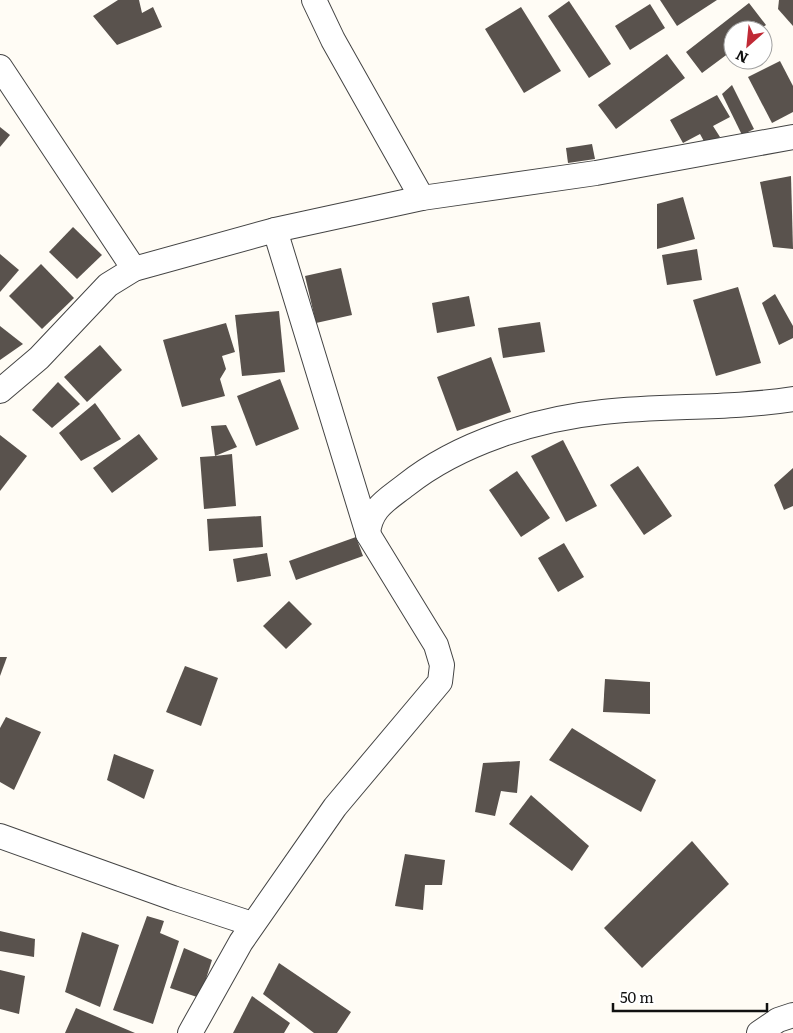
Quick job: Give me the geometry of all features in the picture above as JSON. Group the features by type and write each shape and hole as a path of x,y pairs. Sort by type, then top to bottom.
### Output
{"street":[{"path":"314,0 333,40 422,198"},
{"path":"0,67 134,269"},
{"path":"0,391 39,358 108,285 134,269 275,230 422,198 596,173 793,137"},
{"path":"190,1033 252,924 335,806 440,682 442,665 436,645 368,534 275,230"},
{"path":"368,534 369,520 378,507 424,471 478,444 542,422 602,412 759,404 793,399"},
{"path":"0,836 252,924"},
{"path":"758,1033 778,1020 793,1014"}],"building":[{"path":"118,0 139,0 142,13 153,7 162,27 117,45 93,16"},
{"path":"660,0 717,0 677,26"},
{"path":"779,0 793,0 793,26 778,9"},
{"path":"569,1 611,64 589,78 548,16"},
{"path":"749,3 762,20 727,20"},
{"path":"650,4 665,28 630,50 615,26"},
{"path":"521,7 561,71 524,93 485,29"},
{"path":"723,23 723,57 702,73 686,52"},
{"path":"667,54 685,78 616,129 598,105"},
{"path":"780,61 793,86 793,112 772,123 748,77 762,70 773,70 773,64"},
{"path":"732,85 754,129 742,135 722,94"},
{"path":"717,95 730,117 713,126 720,137 706,145 700,134 683,143 670,120"},
{"path":"0,127 10,135 0,147"},
{"path":"592,144 595,159 568,163 566,148"},
{"path":"791,176 793,249 773,247 760,182"},
{"path":"683,197 695,239 657,249 657,204"},
{"path":"73,227 102,255 77,279 49,252"},
{"path":"697,249 702,280 667,285 662,255"},
{"path":"0,254 19,270 0,292"},
{"path":"41,264 74,298 42,329 9,296"},
{"path":"341,268 352,315 316,323 305,276"},
{"path":"738,287 761,363 716,376 693,300"},
{"path":"775,294 793,326 793,338 779,345 762,303"},
{"path":"469,296 475,326 437,333 432,303"},
{"path":"279,311 285,372 242,376 235,315"},
{"path":"540,322 545,352 503,358 498,328"},
{"path":"226,323 235,352 222,356 226,369 220,379 225,396 182,407 163,340"},
{"path":"0,326 23,344 0,360"},
{"path":"100,345 122,370 87,402 64,377"},
{"path":"491,357 511,412 457,431 437,377"},
{"path":"280,379 299,429 256,446 237,396"},
{"path":"58,382 80,404 52,428 32,410"},
{"path":"95,403 121,439 81,461 59,433"},
{"path":"226,425 237,447 215,456 211,426"},
{"path":"139,434 158,459 112,493 93,468"},
{"path":"0,435 27,456 0,491"},
{"path":"563,440 597,506 566,522 531,456"},
{"path":"232,454 236,506 204,509 200,457"},
{"path":"638,466 672,516 644,535 610,485"},
{"path":"793,468 793,506 784,510 774,485"},
{"path":"517,471 550,518 521,537 489,490"},
{"path":"261,516 263,547 209,551 207,519"},
{"path":"356,537 363,556 296,580 289,561"},
{"path":"564,543 584,577 558,592 538,558"},
{"path":"267,553 271,576 237,582 233,559"},
{"path":"289,601 312,624 286,649 263,626"},
{"path":"0,657 7,657 0,676"},
{"path":"185,666 218,678 201,726 166,712"},
{"path":"605,679 650,682 650,714 603,712"},
{"path":"6,717 41,732 14,790 0,782 0,728"},
{"path":"572,728 656,780 641,812 549,760"},
{"path":"114,754 154,770 144,799 107,780"},
{"path":"520,761 517,793 501,791 495,816 475,812 483,763"},
{"path":"531,795 589,846 572,871 509,824"},
{"path":"692,841 729,884 642,968 604,928"},
{"path":"405,854 445,860 442,885 425,885 423,910 395,906"},
{"path":"147,916 164,921 160,933 179,941 153,1024 113,1010"},
{"path":"0,931 35,939 34,957 0,951"},
{"path":"82,932 119,945 100,1007 65,992"},
{"path":"184,948 212,960 200,998 170,988"},
{"path":"279,963 351,1012 337,1033 314,1033 263,994"},
{"path":"0,970 25,976 19,1014 0,1009"},
{"path":"252,996 290,1023 284,1033 233,1033"},
{"path":"76,1008 135,1033 65,1033"}]}
